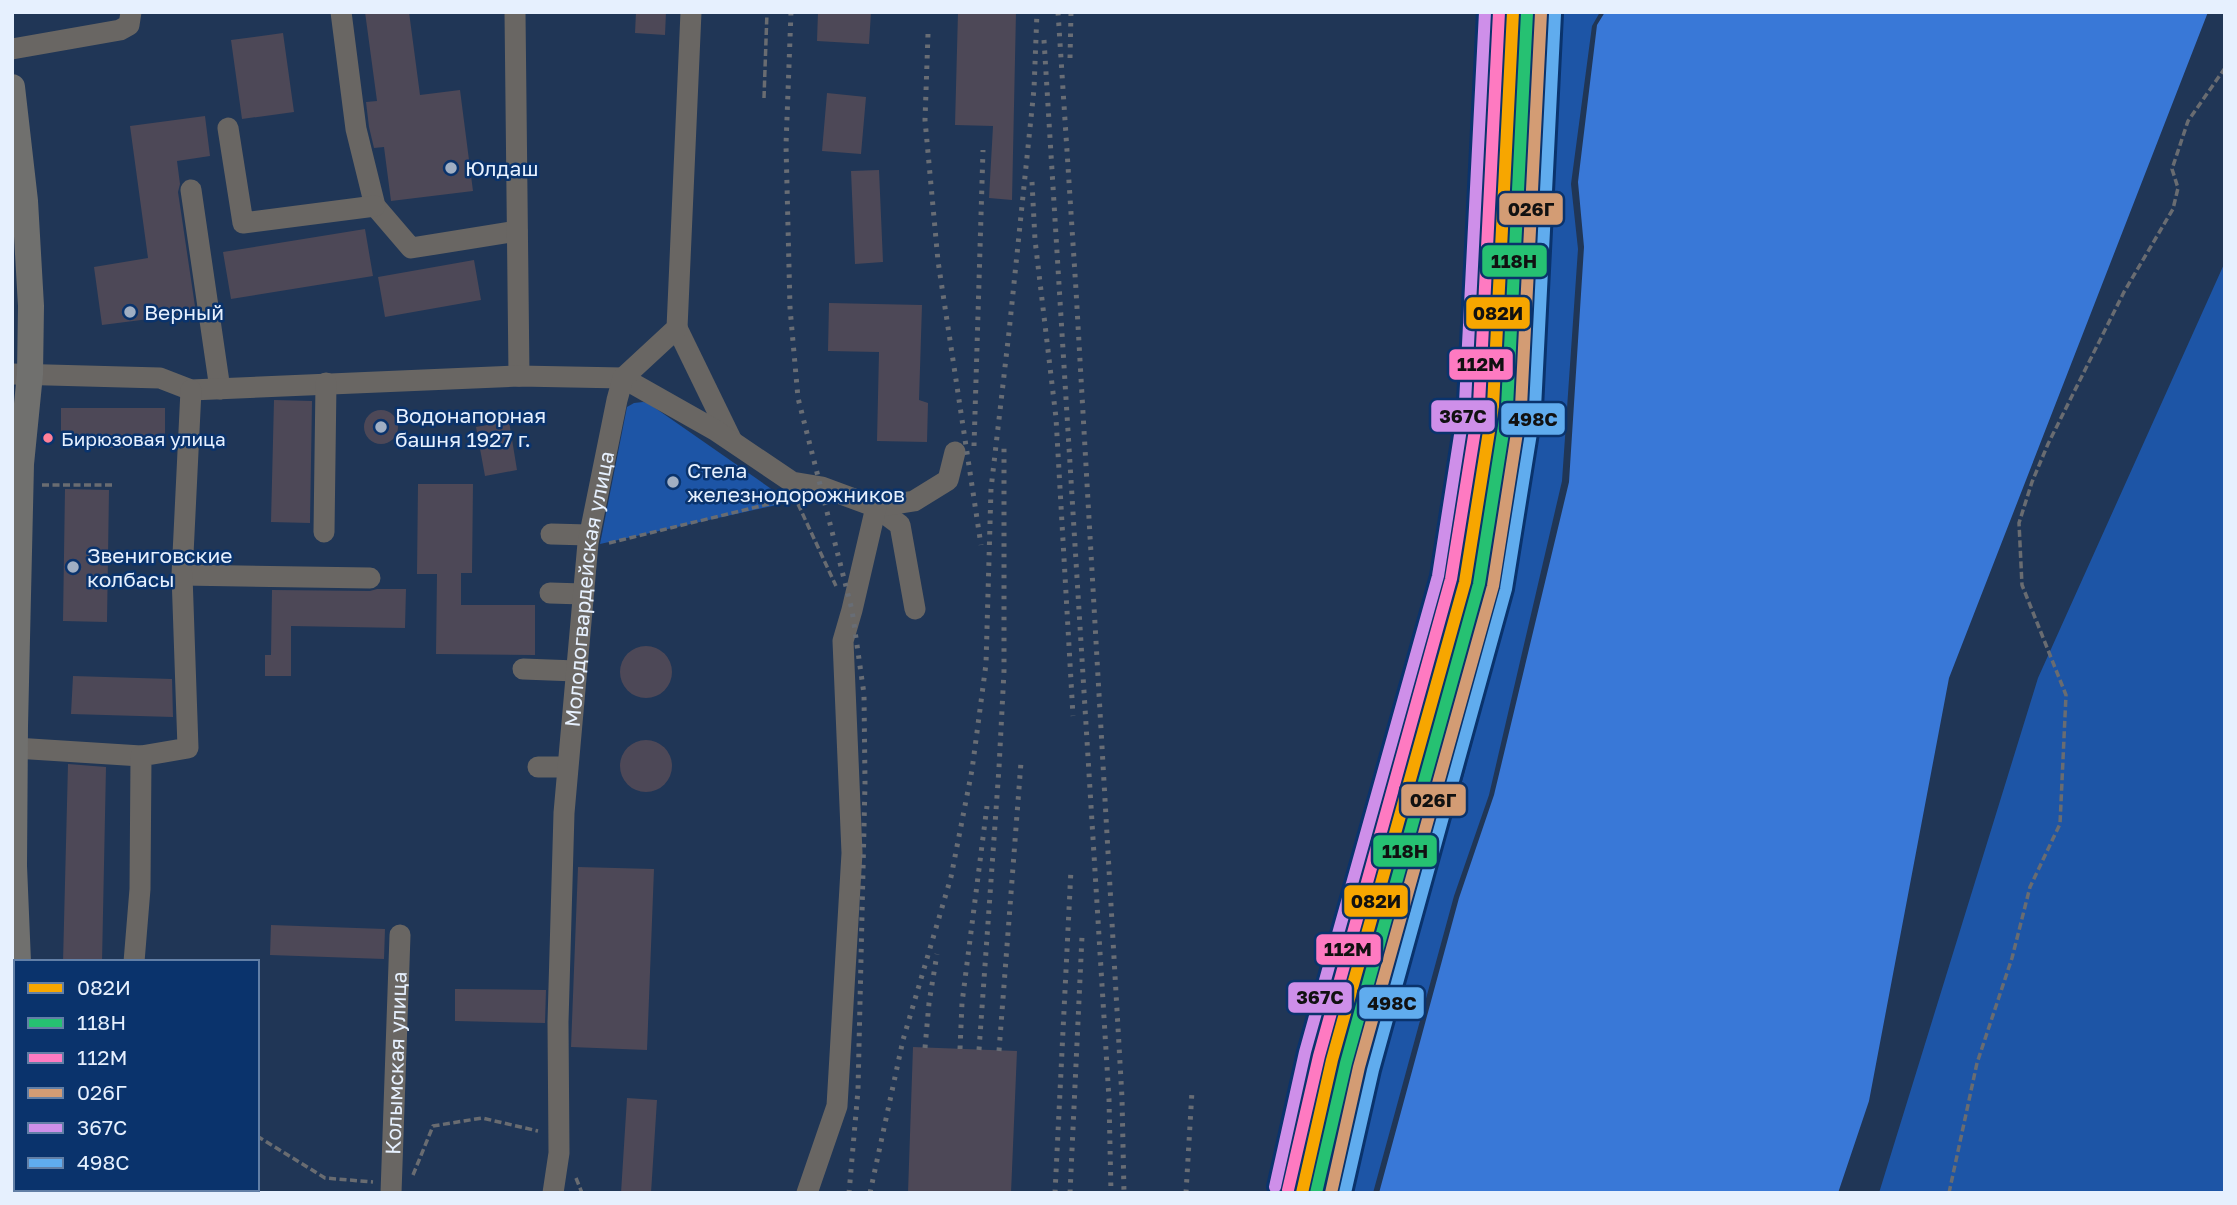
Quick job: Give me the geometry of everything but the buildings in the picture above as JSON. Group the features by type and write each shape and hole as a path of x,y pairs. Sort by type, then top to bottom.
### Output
{"main road":[{"path":"1335,1193 1421,861 1455,757 1495,597 1515,493 1524,379 1543,12"},
{"path":"12,87 19,202 31,306 21,374 13,866 18,960"}],"street":[{"path":"12,49 120,30 129,25 131,12"},
{"path":"341,12 356,129 375,206 411,248 517,231"},
{"path":"515,12 519,376"},
{"path":"691,12 677,328 732,441"},
{"path":"228,128 243,223 375,206"},
{"path":"191,190 220,389"},
{"path":"623,378 677,328"},
{"path":"21,374 160,378 191,390 519,376 623,378 715,430 792,482 822,487 876,507 900,525 915,610"},
{"name":"Молодогвардейская улица","path":"553,1193 559,1153 558,1021 567,767 588,542 623,378"},
{"path":"324,532 326,383"},
{"path":"14,740 141,756 188,748 182,575 191,390"},
{"path":"876,507 914,501 948,480 955,452"},
{"path":"807,1193 837,1106 852,853 843,641 876,507"},
{"path":"551,534 588,542"},
{"path":"182,575 370,578"},
{"path":"550,593 583,594"},
{"path":"523,669 576,671"},
{"path":"134,960 140,889 141,756"},
{"path":"538,767 567,767"},
{"name":"Колымская улица","path":"391,1188 400,935"}],"path":[{"path":"764,98 767,12"},
{"path":"1949,1193 1977,1063 2012,958 2030,887 2060,824 2066,695 2022,584 2020,523 2032,482 2048,444 2124,292 2173,209 2178,188 2172,169 2188,121 2225,68"},
{"path":"21,484 115,485"},
{"path":"772,492 781,501"},
{"path":"795,499 850,617"},
{"path":"588,542 788,500"},
{"path":"259,1137 325,1178 391,1188 409,1184 433,1126 482,1118 558,1135"}],"shaded area":[{"path":"1560,12 1600,12 1592,26 1571,184 1578,249 1562,481 1489,795 1454,896 1373,1193 1349,1193 1398,1000 1464,774 1509,604 1528,495 1542,376"},
{"path":"1605,12 2208,12 1949,678 1869,1101 1838,1193 1379,1193 1459,898 1494,795 1569,482 1584,247 1578,182 1597,25"},
{"path":"2225,262 2225,1193 1879,1193 2038,678"},
{"path":"643,402 790,502 600,544 627,407"}],"railway":[{"path":"791,12 786,145 790,308 798,398 852,610 864,694 865,783 858,1090 849,1193"},
{"path":"870,1193 903,1040 951,877 972,770 986,664 991,489 1034,89 1037,12"},
{"path":"1058,12 1122,1098 1124,1193"},
{"path":"1070,58 1071,12"},
{"path":"928,34 925,120 938,261 981,545"},
{"path":"1044,40 1109,1099 1111,1193"},
{"path":"974,446 983,150"},
{"path":"1032,182 1035,240 1056,418 1073,716"},
{"path":"979,1050 1004,671 1004,445"},
{"path":"999,1051 1021,762"},
{"path":"960,1049 962,1003 987,806"},
{"path":"1055,1193 1071,869"},
{"path":"1070,1193 1082,936"},
{"path":"925,1048 937,954"},
{"path":"1186,1193 1192,1091"}],"transit line":[{"name":"367С","path":"1275,1187 1305,1052 1438,576 1465,403 1485,12"},
{"name":"112М","path":"1288,1190 1319,1056 1451,579 1479,405 1499,12"},
{"name":"082И","path":"1302,1193 1332,1060 1465,582 1493,406 1513,12"},
{"name":"118Н","path":"1316,1193 1346,1063 1479,584 1507,407 1527,13"},
{"name":"026Г","path":"1331,1193 1359,1067 1493,586 1521,407 1541,13"},
{"name":"498С","path":"1345,1193 1373,1070 1506,589 1535,408 1555,14"}],"place":[{"name":"Юлдаш","path":"451,168"},
{"name":"Верный","path":"130,312"},
{"name":"Водонапорная башня 1927 г.","path":"381,427"},
{"name":"Бирюзовая улица","path":"48,438"},
{"name":"Стела железнодорожников","path":"673,482"},
{"name":"Звениговские колбасы","path":"73,567"}]}
